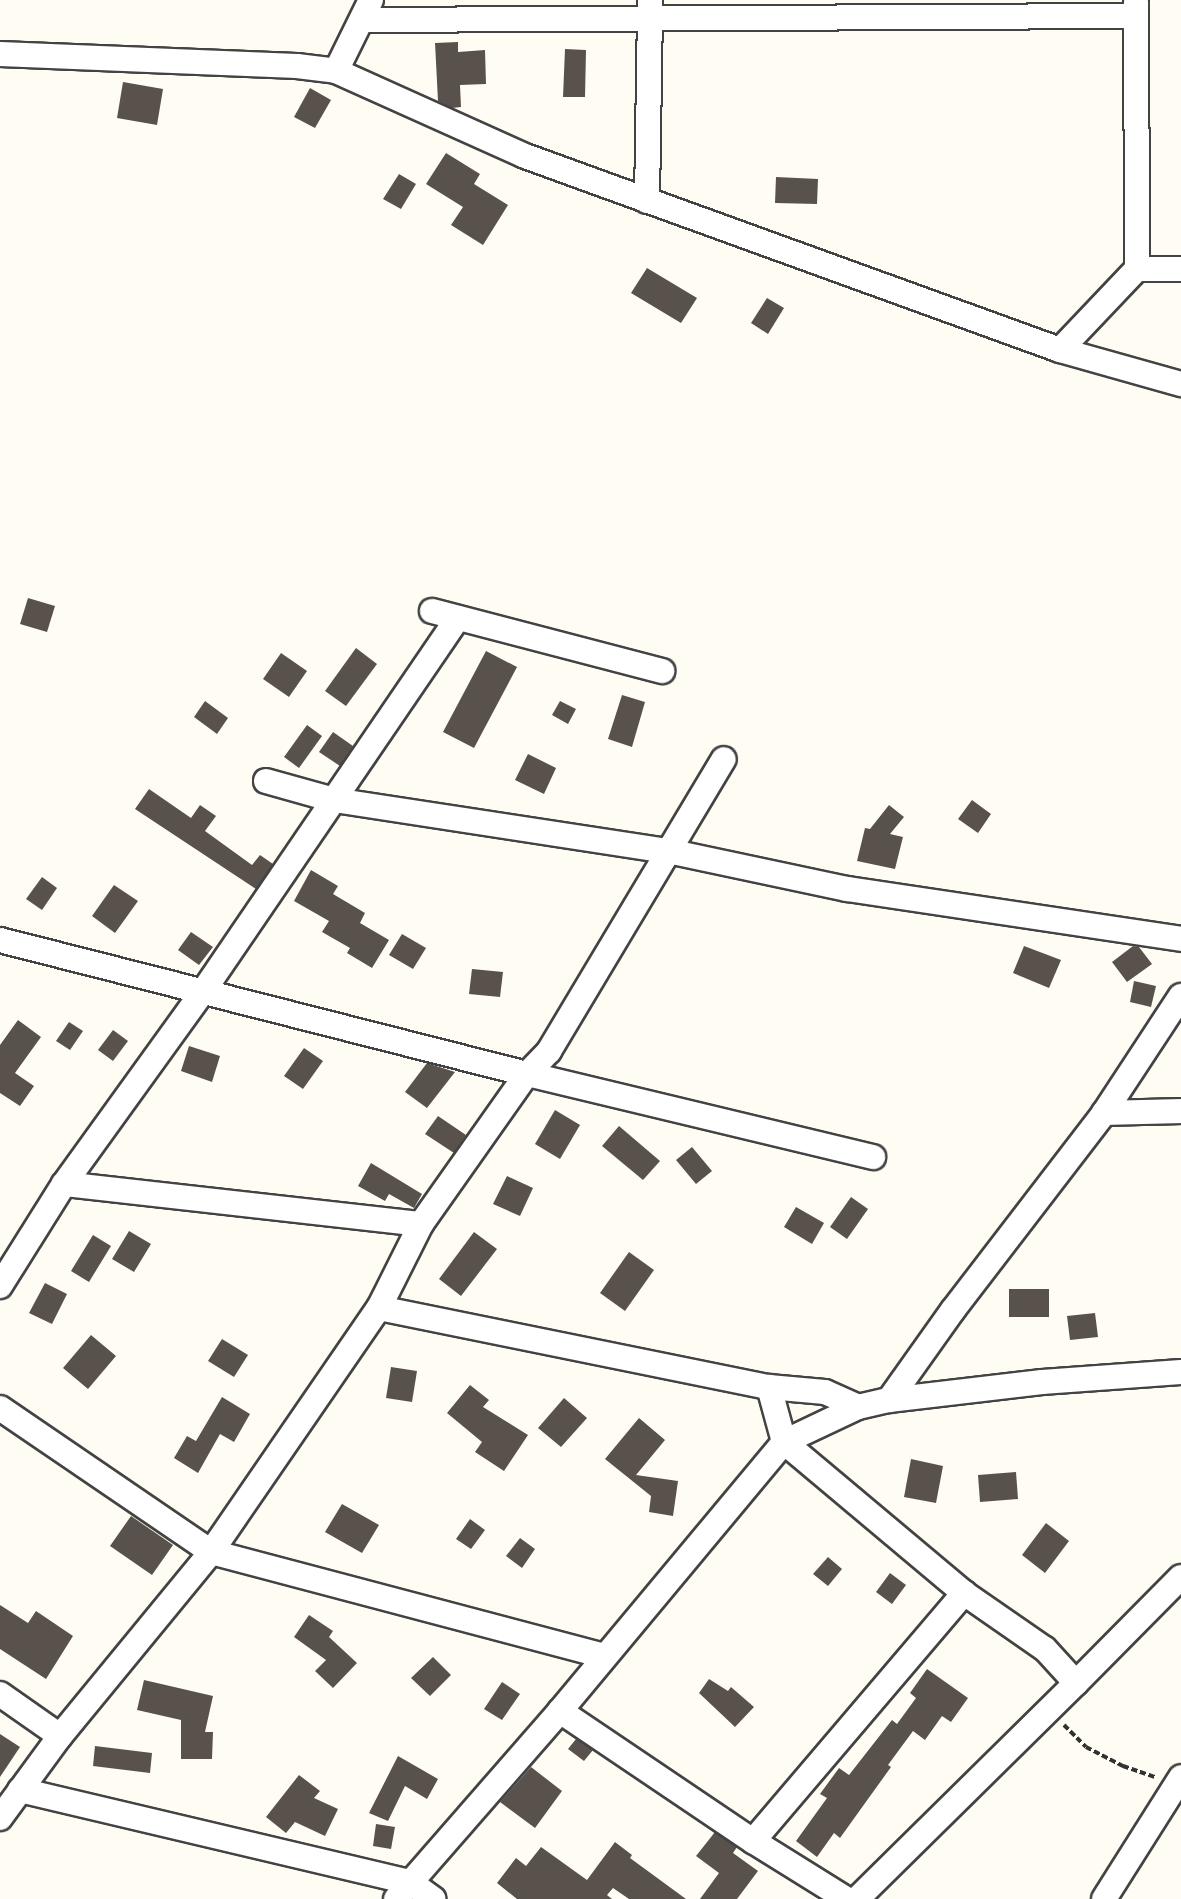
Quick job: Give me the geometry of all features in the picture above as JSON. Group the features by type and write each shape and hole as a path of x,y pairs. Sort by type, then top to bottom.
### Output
{"street":[{"path":"647,201 650,8"},
{"path":"336,71 367,10 1136,8 1137,269 1060,350"},
{"path":"0,54 297,66 336,71 525,156 1060,350 1181,384"},
{"path":"1137,269 1181,269"},
{"path":"432,611 662,671"},
{"path":"0,1287 64,1184 204,990 457,619"},
{"path":"0,1818 60,1736 211,1552 379,1308 421,1224 527,1074 549,1050 724,759"},
{"path":"266,781 334,800 668,851 847,889 1181,939"},
{"path":"0,940 204,990 527,1074 873,1157"},
{"path":"889,1400 953,1310 1104,1113 1181,996"},
{"path":"1104,1113 1181,1111"},
{"path":"64,1184 421,1224"},
{"path":"379,1308 769,1387 825,1392 858,1407"},
{"path":"403,1891 560,1711 784,1442 858,1407 889,1400 1042,1382 1181,1372"},
{"path":"769,1387 784,1442 964,1593 1045,1649 1076,1683"},
{"path":"0,1408 211,1552 605,1656"},
{"path":"857,1899 1181,1577"},
{"path":"753,1841 964,1593"},
{"path":"0,1694 60,1736"},
{"path":"560,1711 753,1841 846,1899"},
{"path":"1104,1899 1179,1780"},
{"path":"20,1790 433,1899"}],"path":[{"path":"1049,1709 1086,1747 1123,1766 1179,1780"}],"building":[{"path":"458,42 458,52 485,50 486,84 460,85 461,107 452,108 438,101 435,43"},
{"path":"565,49 586,50 585,97 563,97"},
{"path":"123,82 163,89 157,125 117,118"},
{"path":"310,88 331,100 315,128 294,117"},
{"path":"446,153 480,174 474,184 508,205 483,245 451,225 463,207 426,184"},
{"path":"399,174 416,184 401,209 383,199"},
{"path":"776,177 818,179 817,204 775,203"},
{"path":"647,268 697,298 681,323 631,293"},
{"path":"767,298 784,308 768,334 751,323"},
{"path":"28,598 55,606 47,632 20,624"},
{"path":"356,648 377,664 346,706 325,691"},
{"path":"486,651 517,667 474,748 443,732"},
{"path":"281,653 307,671 289,697 263,679"},
{"path":"622,695 645,702 632,747 608,739"},
{"path":"205,701 228,718 217,734 194,717"},
{"path":"560,701 576,709 568,724 552,715"},
{"path":"307,725 322,736 299,768 284,757"},
{"path":"333,732 353,746 340,766 319,752"},
{"path":"528,754 556,768 544,794 515,780"},
{"path":"149,789 191,818 200,805 216,816 205,831 252,865 260,855 273,864 256,889 135,809"},
{"path":"972,800 991,814 978,833 958,819"},
{"path":"889,805 904,817 890,834 903,837 895,869 857,861 865,828 870,829"},
{"path":"311,870 338,886 333,894 365,913 360,923 389,940 372,968 347,953 350,948 322,932 329,921 294,901"},
{"path":"42,877 57,888 42,910 26,899"},
{"path":"114,885 138,901 115,933 92,916"},
{"path":"191,932 213,947 199,965 178,950"},
{"path":"402,934 426,948 413,969 389,955"},
{"path":"1024,946 1061,960 1049,988 1013,973"},
{"path":"1133,946 1139,947 1152,964 1127,982 1112,962"},
{"path":"472,969 503,972 500,997 469,994"},
{"path":"1134,981 1156,986 1151,1007 1130,1002"},
{"path":"18,1020 41,1037 15,1073 34,1086 20,1106 0,1093 0,1045"},
{"path":"69,1022 83,1031 70,1050 56,1041"},
{"path":"113,1030 128,1041 113,1061 98,1050"},
{"path":"189,1046 220,1056 212,1082 181,1071"},
{"path":"304,1048 323,1061 303,1089 284,1076"},
{"path":"427,1063 455,1072 427,1108 405,1092"},
{"path":"555,1110 580,1125 560,1159 535,1144"},
{"path":"438,1116 466,1135 454,1153 425,1134"},
{"path":"619,1126 660,1161 643,1180 602,1146"},
{"path":"692,1147 712,1171 696,1184 676,1160"},
{"path":"371,1163 422,1194 414,1208 389,1194 385,1201 358,1186"},
{"path":"507,1176 533,1188 520,1216 493,1204"},
{"path":"851,1197 868,1209 847,1239 830,1227"},
{"path":"796,1207 824,1223 812,1244 784,1227"},
{"path":"129,1231 151,1244 134,1272 112,1259"},
{"path":"474,1232 497,1249 461,1296 439,1279"},
{"path":"93,1235 111,1246 89,1282 71,1271"},
{"path":"629,1252 654,1270 625,1311 600,1293"},
{"path":"45,1283 67,1294 52,1324 29,1313"},
{"path":"1009,1289 1049,1289 1049,1317 1009,1317"},
{"path":"1095,1313 1098,1337 1070,1340 1067,1316"},
{"path":"91,1335 116,1356 88,1389 63,1368"},
{"path":"222,1339 248,1355 234,1377 208,1361"},
{"path":"391,1367 417,1371 412,1402 386,1398"},
{"path":"470,1385 489,1400 483,1407 528,1435 504,1471 475,1452 482,1442 447,1413"},
{"path":"222,1397 250,1414 234,1442 220,1434 198,1473 174,1458 187,1436 196,1441"},
{"path":"564,1398 587,1418 561,1447 538,1428"},
{"path":"639,1418 665,1440 636,1475 678,1481 673,1516 649,1512 651,1496 605,1459"},
{"path":"911,1459 943,1466 936,1503 904,1497"},
{"path":"1016,1472 1018,1499 980,1502 978,1475"},
{"path":"342,1504 379,1525 362,1553 325,1532"},
{"path":"131,1516 173,1545 152,1575 110,1546"},
{"path":"470,1519 485,1530 471,1549 456,1539"},
{"path":"1046,1523 1069,1541 1045,1573 1022,1555"},
{"path":"520,1538 535,1549 522,1568 506,1556"},
{"path":"828,1557 842,1569 828,1586 813,1574"},
{"path":"890,1573 906,1585 892,1604 876,1592"},
{"path":"0,1605 28,1623 36,1611 73,1636 46,1679 0,1649"},
{"path":"309,1615 333,1631 329,1637 357,1663 333,1688 315,1671 326,1660 294,1637"},
{"path":"433,1657 451,1675 430,1696 411,1678"},
{"path":"927,1669 968,1698 951,1722 942,1716 925,1740 913,1731 888,1765 891,1767 840,1838 834,1833 817,1857 796,1841 827,1798 820,1794 839,1768 849,1775 892,1720 897,1724 916,1698 910,1693"},
{"path":"709,1679 728,1691 731,1687 754,1707 735,1727 699,1693"},
{"path":"144,1680 213,1696 205,1732 213,1732 212,1759 181,1759 181,1720 137,1710"},
{"path":"502,1682 520,1694 502,1720 484,1709"},
{"path":"0,1734 20,1747 0,1777"},
{"path":"576,1739 593,1750 584,1761 568,1749"},
{"path":"95,1746 152,1753 150,1773 93,1766"},
{"path":"398,1756 438,1779 427,1799 405,1786 388,1821 369,1813"},
{"path":"531,1767 562,1791 535,1828 500,1802"},
{"path":"299,1775 320,1791 314,1798 338,1809 325,1836 295,1822 286,1833 266,1817"},
{"path":"376,1824 395,1827 391,1849 373,1846"},
{"path":"715,1832 737,1847 733,1853 758,1871 737,1899 700,1899 719,1873 696,1856"},
{"path":"615,1842 632,1855 630,1858 686,1899 629,1899 613,1888 607,1895 612,1899 517,1899 497,1883 516,1858 526,1866 541,1847 587,1880"}]}
